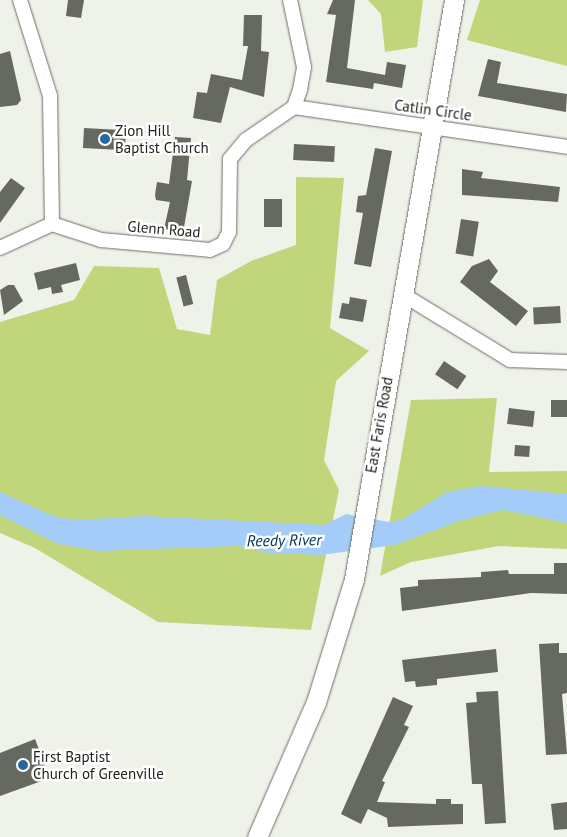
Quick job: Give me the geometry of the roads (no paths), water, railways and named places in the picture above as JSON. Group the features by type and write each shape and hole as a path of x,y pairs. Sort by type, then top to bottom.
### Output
{"main road":[{"name":"East Faris Road","path":"256,837 316,702 354,579 367,493 454,0"}],"street":[{"path":"0,248 52,224 50,96 20,0"},
{"path":"290,0 304,67 294,107"},
{"name":"Glenn Road","path":"52,224 101,240 216,249 229,232 230,159 246,140 294,107"},
{"name":"Catlin Circle","path":"294,107 567,147"},
{"path":"402,294 510,360 567,362"}],"water":[{"name":"Reedy River","path":"481,486 567,494 567,523 503,510 462,520 395,545 321,555 269,553 239,546 98,551 58,544 0,515 0,492 53,516 77,520 144,516 324,525 346,514 389,522 403,519 447,492"}],"place":[{"name":"Zion Hill Baptist Church","path":"105,139"},
{"name":"First Baptist Church of Greenville","path":"23,765"}]}
